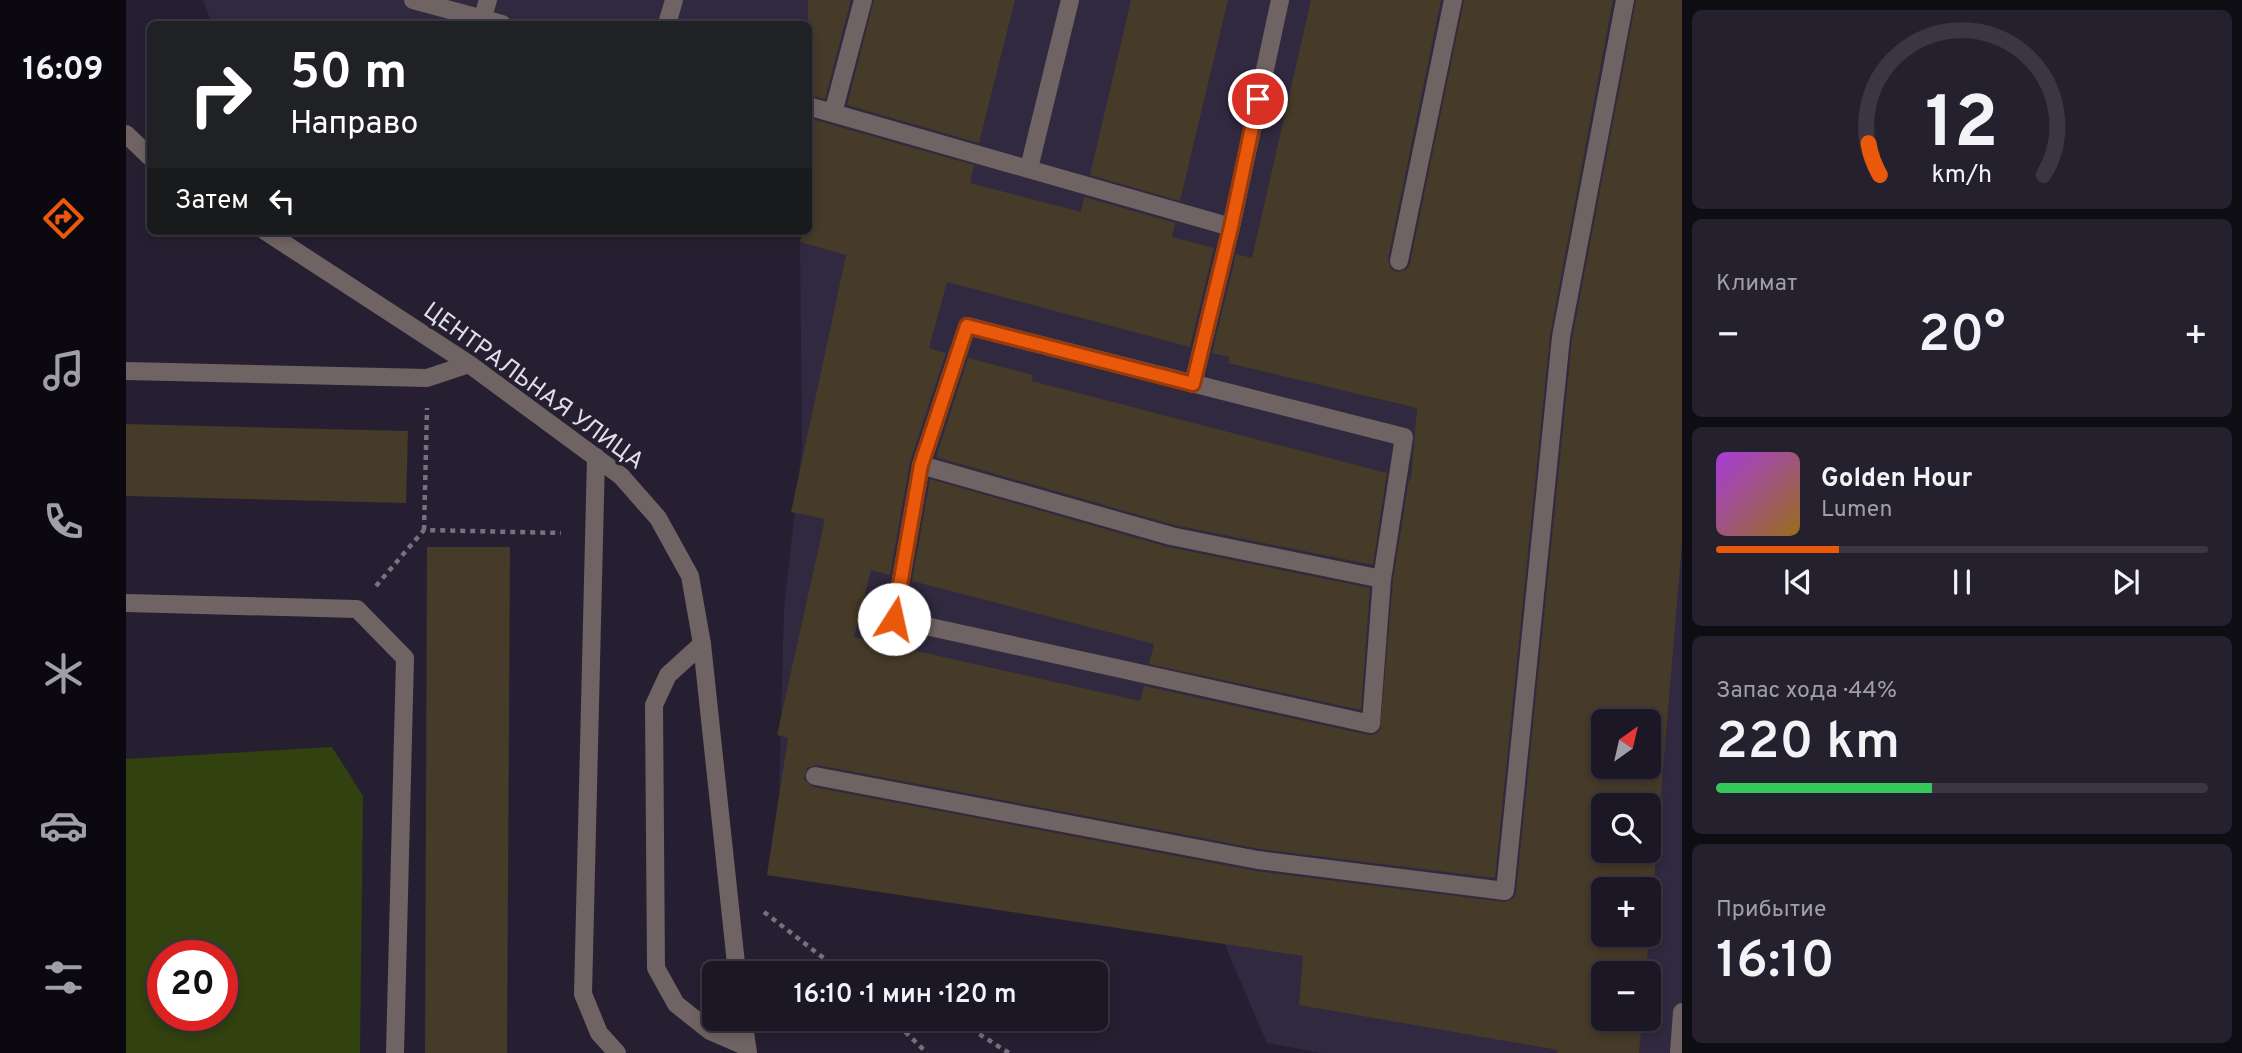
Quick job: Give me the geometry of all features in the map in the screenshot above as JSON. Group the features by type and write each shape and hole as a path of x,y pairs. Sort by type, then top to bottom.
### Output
{"street":[{"path":"413,0 487,21"},
{"path":"482,20 488,0"},
{"path":"668,21 674,0"},
{"path":"832,113 863,0"},
{"path":"1029,168 1070,0"},
{"path":"1193,384 1231,227 1280,0"},
{"path":"1399,261 1453,0"},
{"path":"815,776 1258,860 1505,891 1561,337 1625,0"},
{"path":"812,107 1231,227"},
{"path":"126,135 147,153"},
{"name":"ЦЕНТРАЛЬНАЯ УЛИЦА","path":"271,235 469,364 621,476 658,518 690,576 702,644 736,961"},
{"path":"967,326 1193,384 1404,437 1382,579 1371,724 894,619 921,465 967,326"},
{"path":"126,371 427,379 469,364"},
{"path":"596,457 583,994 599,1033 617,1053"},
{"path":"921,465 1171,536 1382,579"},
{"path":"126,603 357,608 405,658 395,1053"},
{"path":"702,644 668,675 654,705 656,968 676,1004 710,1031 747,1050"},
{"path":"1679,1052 1682,1012"},
{"path":"745,1031 747,1050"}],"path":[{"path":"357,608 424,530 427,379"},
{"path":"424,530 594,534"},
{"path":"763,910 828,961"},
{"path":"904,1031 927,1053"},
{"path":"974,1031 1009,1053"}],"shaded area":[{"path":"203,0 1682,0 1682,1053 1321,1053 1267,1043 1220,934 767,875 779,795 784,608 802,446 800,242 802,235 812,235 812,21 211,21"}],"green space":[{"path":"332,747 363,796 360,1053 126,1053 126,759"}],"building":[{"path":"808,0 851,0 825,99 812,96 812,21 808,21"},
{"path":"874,0 1015,0 979,143 847,105"},
{"path":"1131,0 1228,0 1180,201 1090,175"},
{"path":"1311,0 1441,0 1388,259 1391,269 1397,272 1407,269 1410,263 1464,0 1613,0 1550,336 1495,878 1260,849 817,765 807,768 804,779 813,787 1256,871 1504,902 1514,898 1572,339 1636,0 1682,0 1682,543 1661,794 1591,793 1591,863 1655,863 1654,877 1591,877 1591,947 1648,947 1647,961 1591,961 1591,1031 1641,1031 1639,1053 1557,1053 1558,1050 1299,1005 1303,956 767,875 788,738 777,735 825,519 791,512 846,255 800,242 802,235 812,235 812,119 974,165 970,183 1081,212 1084,197 1175,223 1172,237 1214,248 1190,347 947,282 929,348 946,353 910,462 890,575 871,570 854,637 1140,701 1144,686 1369,735 1376,734 1380,730 1393,580 1411,479 1417,408 1228,363 1229,357 1212,353 1236,254 1252,258"},
{"path":"968,358 1033,375 1032,381 1387,473 1373,565 1174,525 936,457"},
{"path":"126,424 408,431 406,503 126,496"},
{"path":"930,479 1168,547 1370,588 1361,710 1149,664 1154,644 912,581"},
{"path":"427,547 510,547 507,1053 425,1053"}],"route":[{"path":"894,619 921,465 967,326 1193,384 1231,227 1258,99"}]}
